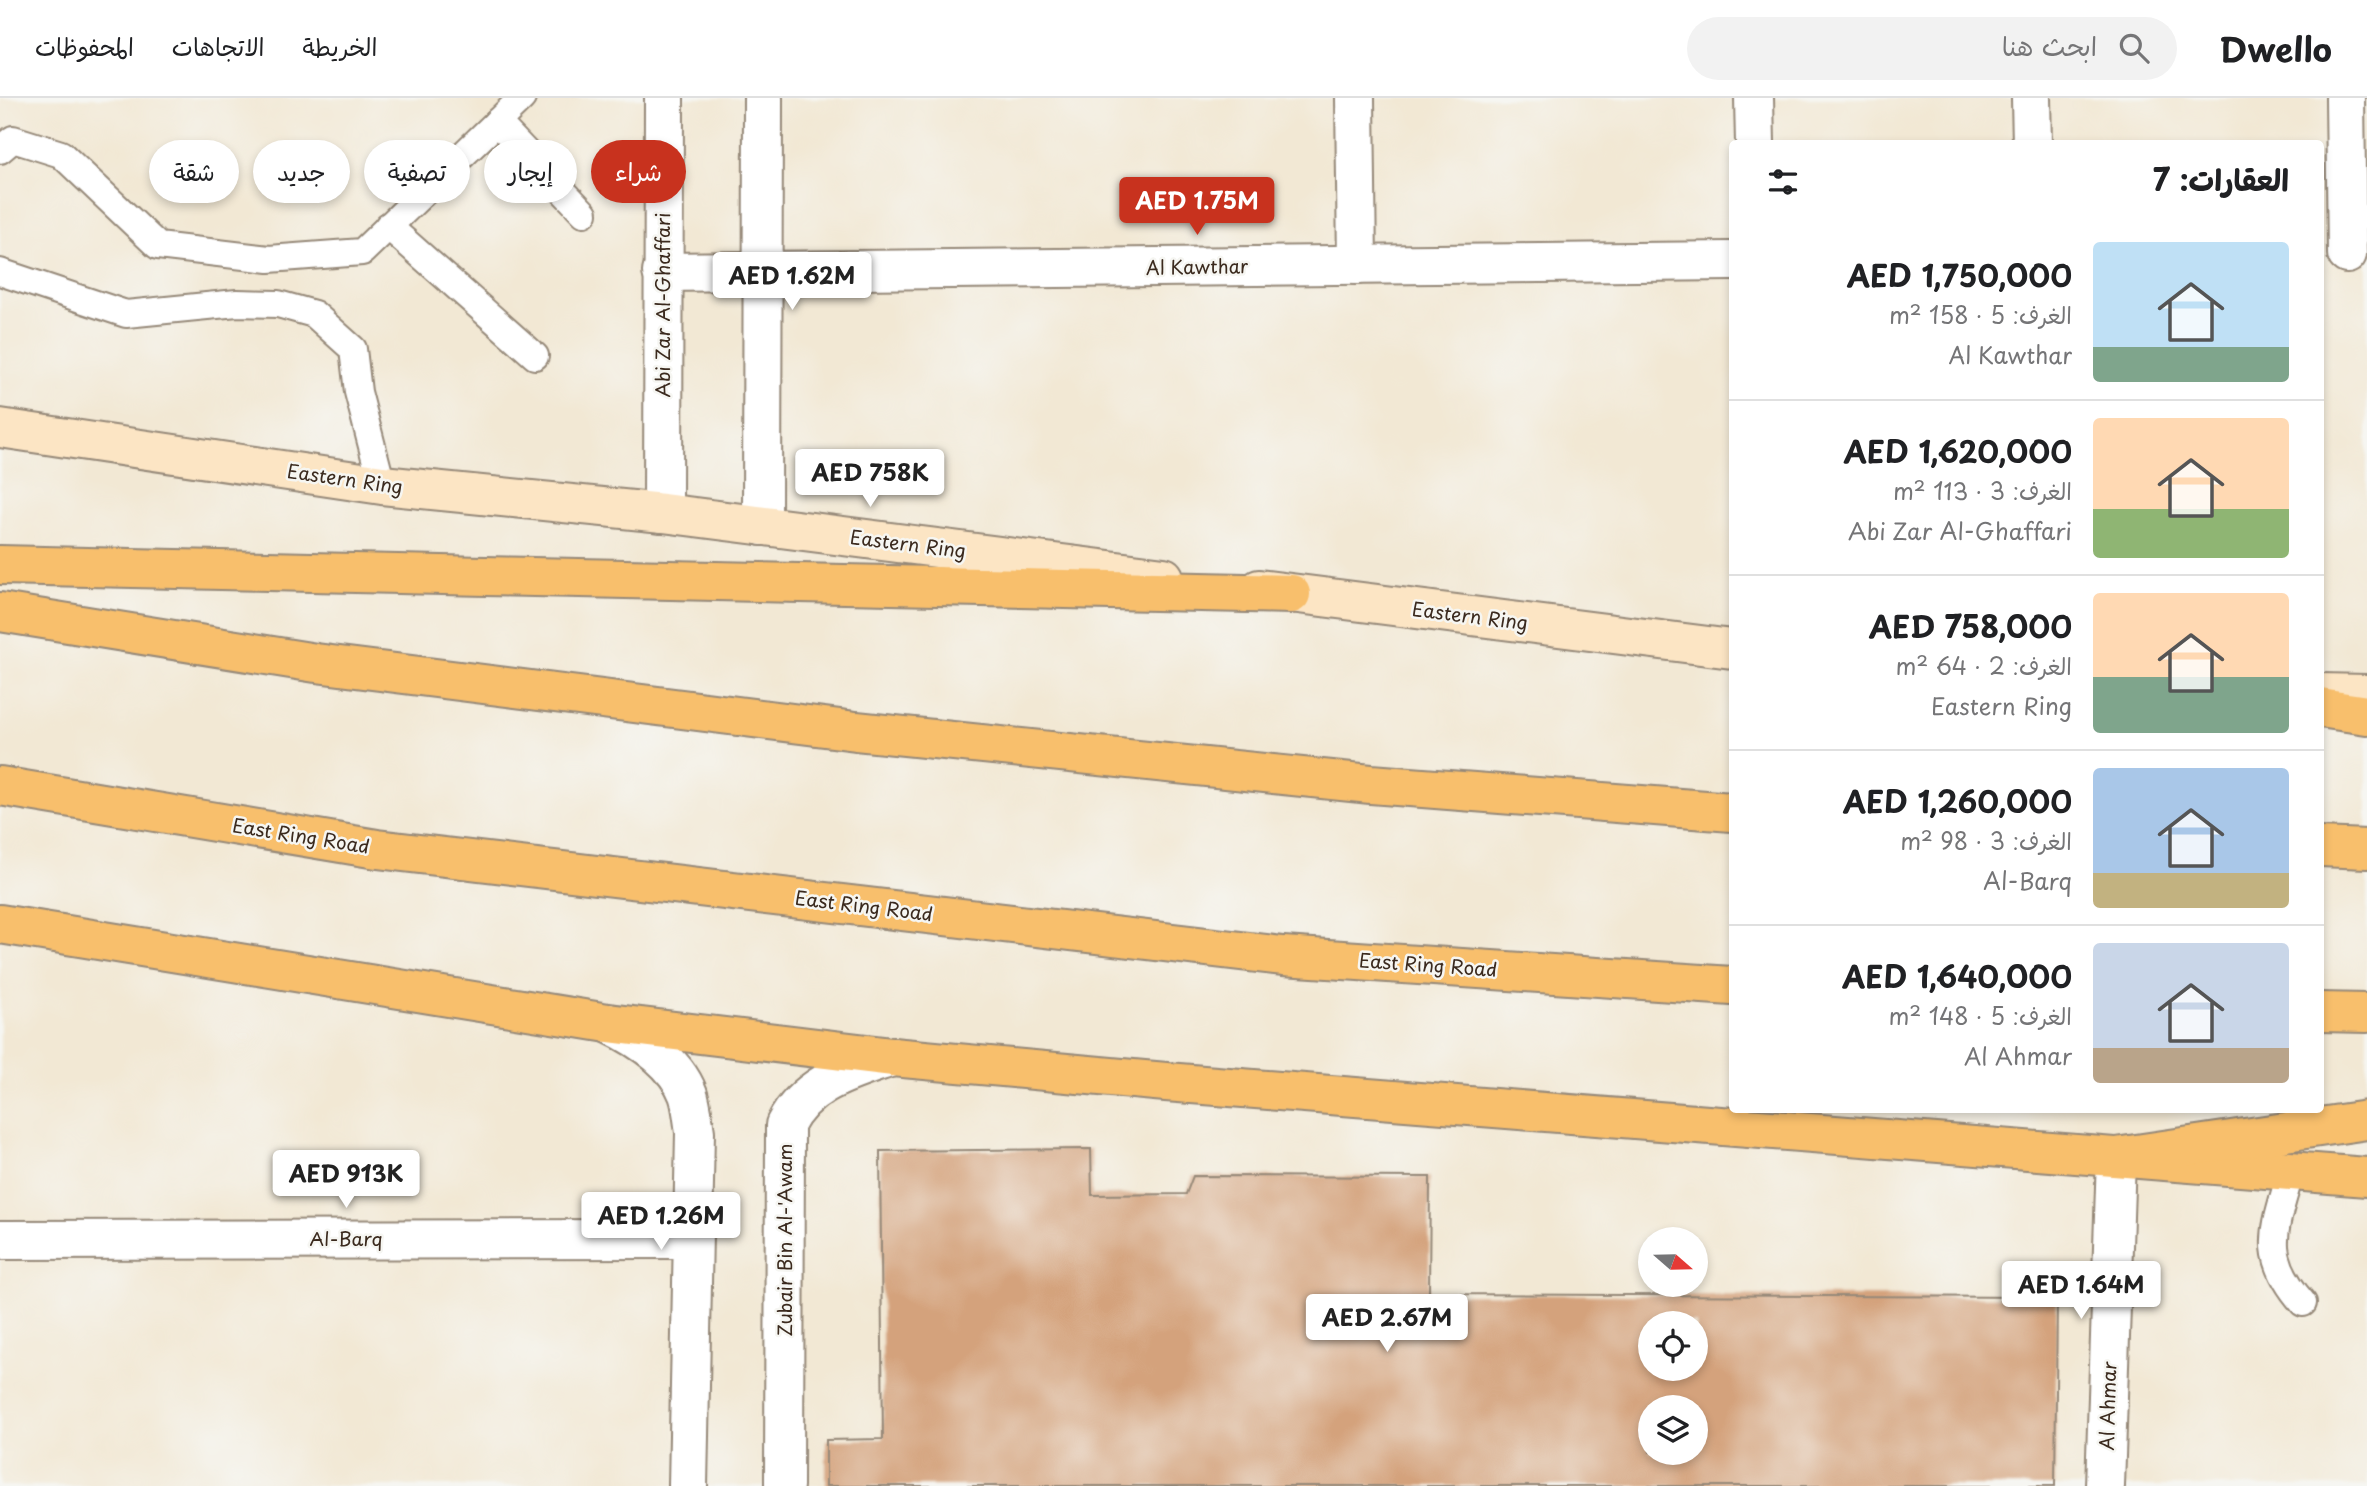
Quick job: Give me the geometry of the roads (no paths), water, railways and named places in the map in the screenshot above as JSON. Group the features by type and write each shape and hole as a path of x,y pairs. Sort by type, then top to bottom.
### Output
{"main road":[{"name":"Eastern Ring","path":"0,428 382,485 663,513 1729,649"},
{"path":"0,565 1291,594"},
{"path":"0,612 316,663 856,731 1371,784 1729,812"},
{"path":"2324,693 2367,694"},
{"path":"2324,709 2367,715"},
{"name":"East Ring Road","path":"0,786 377,849 1283,956 1729,986"},
{"path":"2324,847 2367,849"},
{"path":"0,924 608,1023 892,1057 1166,1082 2367,1178"},
{"path":"2324,1012 2367,1013"},
{"path":"2116,1157 2367,1120"}],"street":[{"name":"Abi Zar Al-Ghaffari","path":"663,513 664,98"},
{"path":"762,526 763,98"},
{"path":"1355,98 1357,265"},
{"path":"1754,98 1755,140"},
{"path":"2031,98 2032,140"},
{"path":"2345,98 2345,254"},
{"name":"Al Kawthar","path":"662,272 1729,261"},
{"path":"608,1023 638,1038 667,1064 688,1095 695,1132 688,1486"},
{"name":"Zubair Bin Al-'Awam","path":"784,1486 785,1125 794,1107 810,1091 836,1076 892,1057"},
{"name":"Al Ahmar","path":"2105,1486 2116,1157"},
{"name":"Al-Barq","path":"0,1240 691,1239"}],"lane":[{"path":"0,150 13,139 61,154 158,246 269,259 362,252 522,98"},
{"path":"497,122 584,213"},
{"path":"388,226 535,356"},
{"path":"0,272 125,314 237,303 278,304 314,314 353,349 358,392 382,485"},
{"path":"2291,1171 2273,1238 2283,1280 2304,1303"}]}
